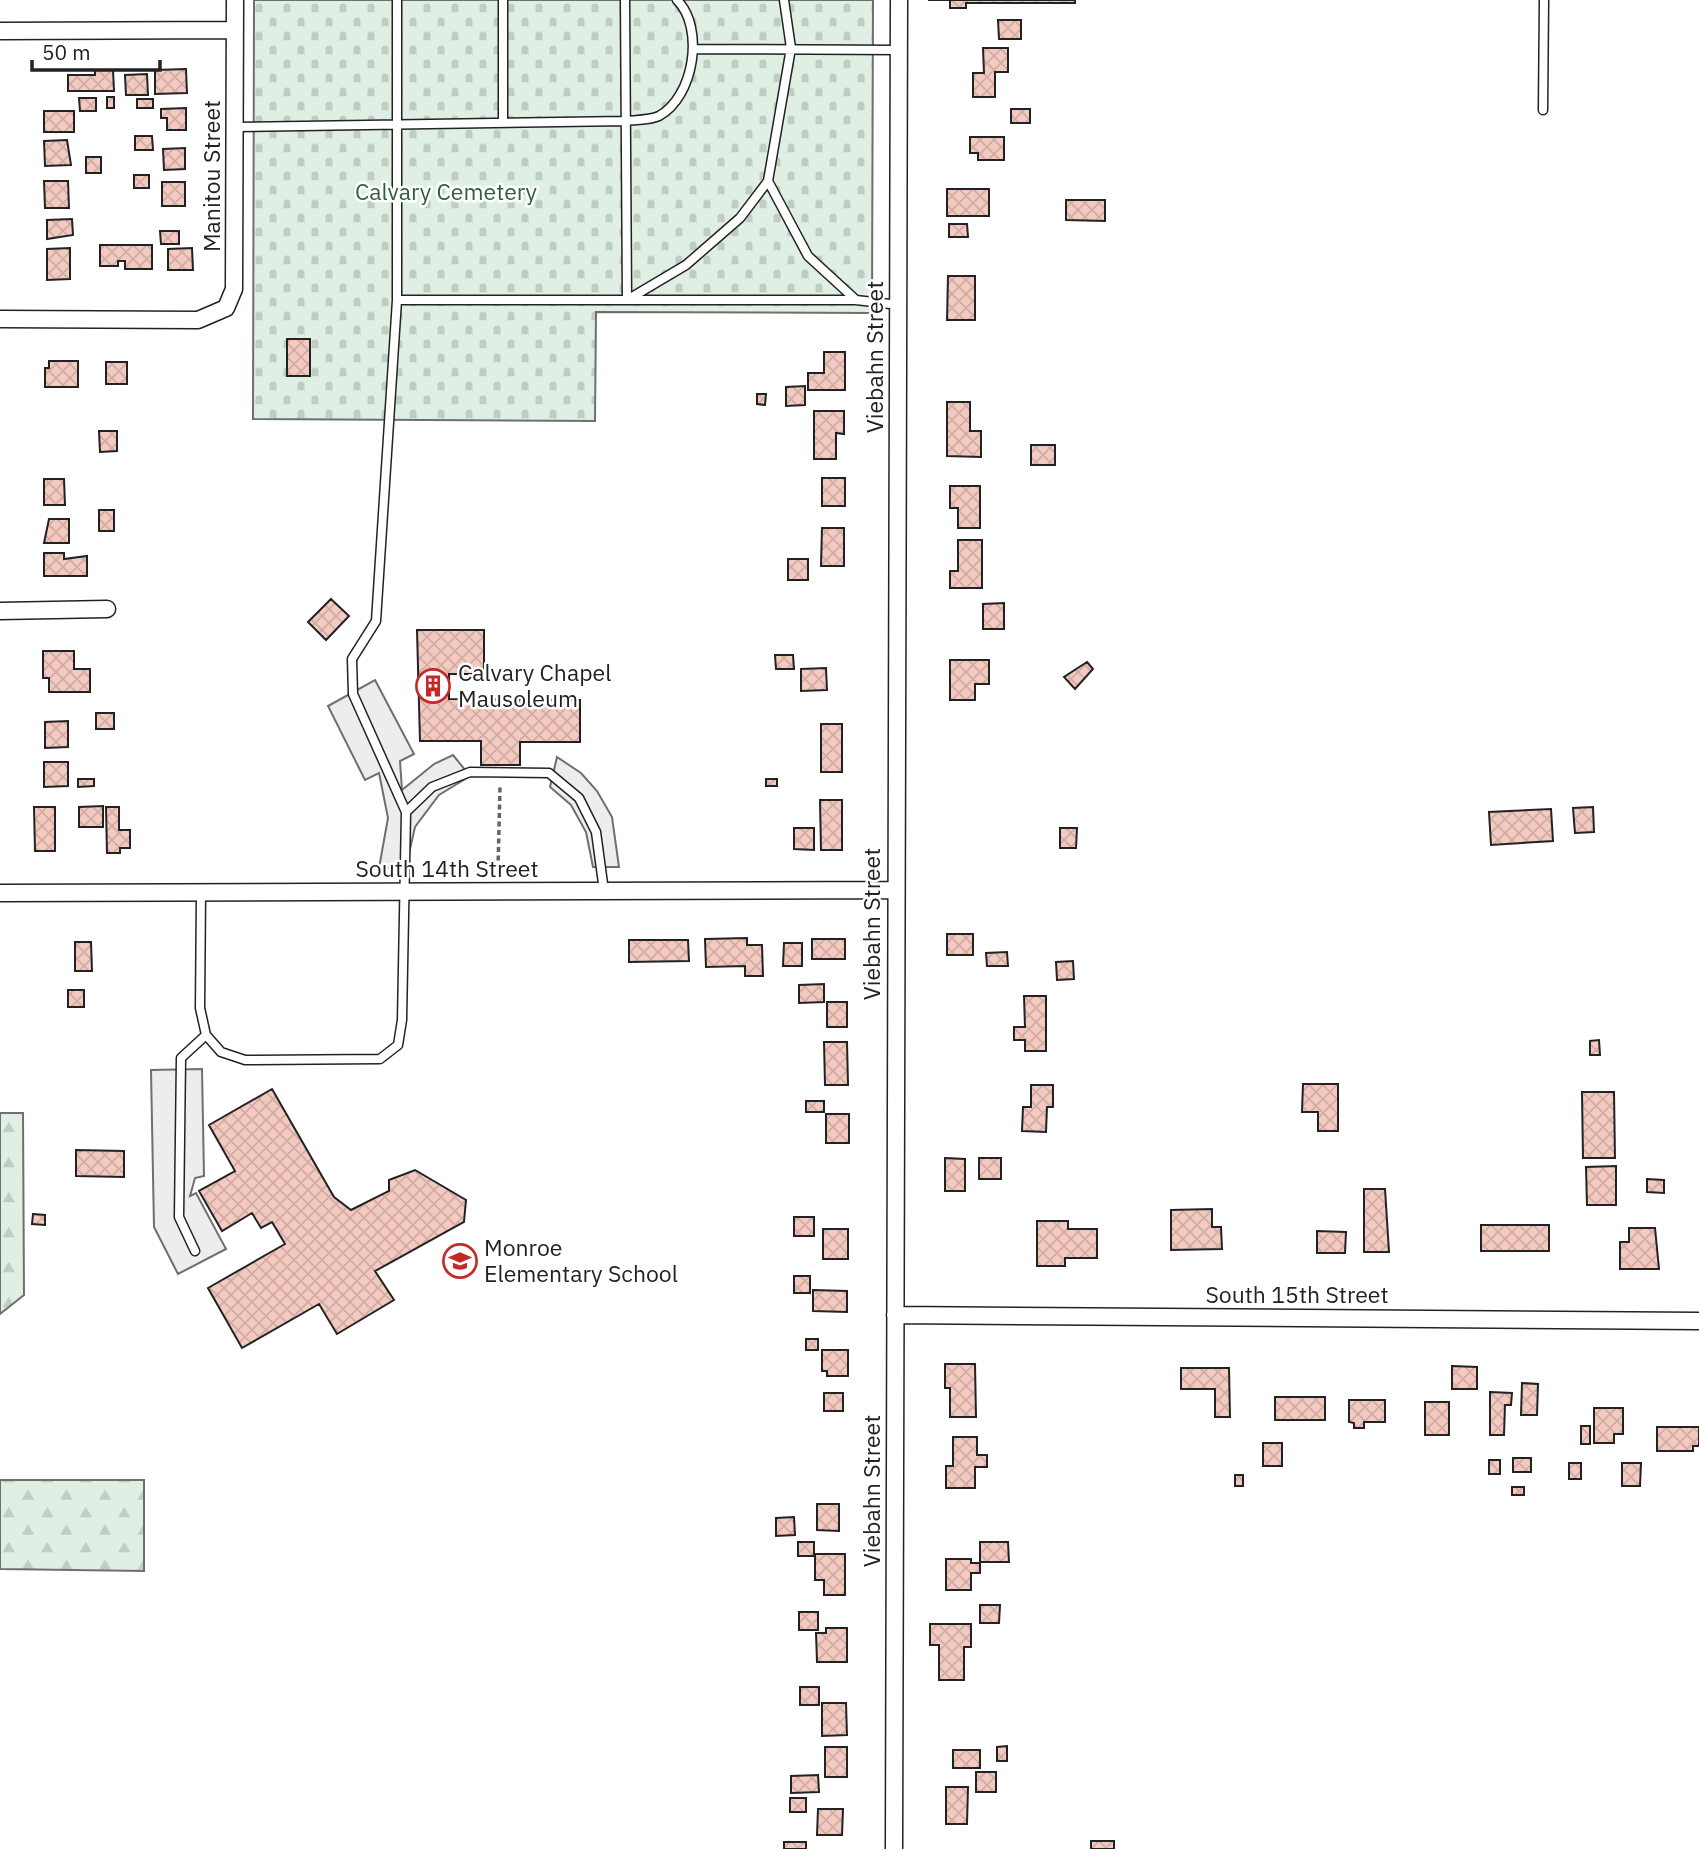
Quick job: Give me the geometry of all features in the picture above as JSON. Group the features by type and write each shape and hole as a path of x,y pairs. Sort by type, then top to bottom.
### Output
{"street":[{"name":"Manitou Street","path":"0,319 198,320 226,308 234,289 235,0"},
{"name":"Viebahn Street","path":"894,1849 899,0"},
{"path":"0,32 234,30"},
{"path":"0,611 107,609"},
{"name":"South 14th Street","path":"0,893 895,890"},
{"name":"South 15th Street","path":"895,1315 1699,1321"}],"lane":[{"path":"201,893 200,1008 206,1035 221,1052 245,1060 380,1059 398,1045 402,1020 406,812 354,694 352,659 376,621 397,300 397,0"},
{"path":"503,0 503,121"},
{"path":"625,0 627,300"},
{"path":"235,127 626,121 658,116 684,90 695,49 685,9 677,0"},
{"path":"627,300 686,265 740,218 768,181 791,48 783,0"},
{"path":"1543,110 1544,0"},
{"path":"695,49 899,50"},
{"path":"768,181 808,256 856,300"},
{"path":"397,300 856,300 899,305"},
{"path":"406,812 432,787 470,772 549,773 579,798 596,832 604,891"},
{"path":"195,1251 179,1217 181,1058 206,1035"}],"path":[{"path":"498,869 500,787"}],"green space":[{"name":"Calvary Cemetery","path":"254,0 873,0 872,313 596,312 595,421 253,419"},
{"path":"0,1113 23,1113 24,1295 0,1314"},
{"path":"0,1480 144,1480 144,1571 0,1569"}],"shaded area":[{"path":"375,680 414,754 400,761 402,790 434,764 453,755 470,776 439,795 415,827 406,867 379,868 388,818 379,773 365,780 328,706"},
{"path":"557,757 581,773 597,791 612,817 619,867 593,867 586,832 571,805 550,787"},
{"path":"202,1069 204,1176 195,1178 190,1196 196,1193 226,1249 178,1274 154,1227 151,1070"}],"building":[{"path":"950,0 1075,0 1075,3 966,3 966,8 950,8"},
{"path":"998,20 1021,20 1021,39 999,39"},
{"path":"983,48 1008,48 1008,72 995,72 995,97 973,97 973,73 984,73"},
{"path":"186,69 187,93 155,94 155,70"},
{"path":"95,70 113,70 114,91 68,91 68,75 95,75"},
{"path":"147,74 148,95 126,95 125,75"},
{"path":"107,97 114,97 114,108 107,108"},
{"path":"79,98 96,98 96,111 80,111"},
{"path":"137,99 153,99 153,108 137,108"},
{"path":"186,108 186,130 167,130 167,118 161,118 161,109"},
{"path":"1011,109 1030,109 1030,123 1011,123"},
{"path":"44,111 74,111 74,132 44,132"},
{"path":"135,136 152,136 153,150 135,150"},
{"path":"970,137 1004,137 1004,160 978,160 978,153 970,153"},
{"path":"67,140 71,165 45,166 44,141"},
{"path":"185,148 185,169 164,170 163,149"},
{"path":"86,157 101,157 101,173 86,173"},
{"path":"134,175 149,175 149,188 134,188"},
{"path":"44,181 68,181 69,208 45,208"},
{"path":"162,182 185,182 185,206 162,206"},
{"path":"947,189 989,189 989,216 947,216"},
{"path":"1066,200 1105,200 1105,221 1066,220"},
{"path":"72,219 73,235 47,239 47,220"},
{"path":"949,224 967,224 968,237 949,237"},
{"path":"160,231 179,231 179,244 161,244"},
{"path":"100,245 152,245 152,269 125,269 125,261 118,261 118,266 100,266"},
{"path":"70,248 70,279 47,280 47,249"},
{"path":"192,248 193,270 168,270 168,249"},
{"path":"948,276 975,276 975,320 947,320"},
{"path":"287,339 310,339 310,376 287,376"},
{"path":"824,352 845,352 845,390 808,390 808,373 824,373"},
{"path":"49,361 78,361 78,387 45,387 45,368 49,368"},
{"path":"106,362 127,362 127,384 106,384"},
{"path":"805,386 805,405 786,406 786,387"},
{"path":"757,394 766,394 765,405 757,404"},
{"path":"947,402 970,402 970,431 981,431 981,457 947,456"},
{"path":"814,411 844,411 844,434 836,433 836,459 814,459"},
{"path":"99,431 117,431 117,451 100,452"},
{"path":"1031,445 1055,445 1055,465 1031,465"},
{"path":"822,478 845,478 845,506 822,506"},
{"path":"44,479 64,479 65,505 44,505"},
{"path":"950,486 980,486 980,528 958,528 958,508 950,508"},
{"path":"99,510 114,510 114,531 99,531"},
{"path":"49,519 69,519 69,543 44,543"},
{"path":"822,528 844,528 844,566 821,566"},
{"path":"958,540 982,540 982,588 950,588 950,571 958,571"},
{"path":"44,553 64,553 64,559 87,556 87,576 44,576"},
{"path":"788,559 808,559 808,580 788,580"},
{"path":"331,599 349,616 326,640 308,622"},
{"path":"1004,603 1004,629 983,629 983,604"},
{"name":"Calvary Chapel Mausoleum","path":"417,630 484,630 484,674 449,674 449,699 580,700 580,742 520,742 520,765 481,765 481,741 420,741"},
{"path":"43,651 74,651 74,669 90,669 90,692 49,692 49,678 43,678"},
{"path":"775,655 793,655 794,669 776,669"},
{"path":"950,660 989,660 989,684 975,684 975,700 950,700"},
{"path":"1087,662 1093,669 1075,689 1064,677"},
{"path":"826,668 827,690 801,691 801,669"},
{"path":"96,713 114,713 114,729 96,729"},
{"path":"68,721 68,747 45,748 45,722"},
{"path":"821,724 842,724 842,772 821,772"},
{"path":"44,762 68,762 68,786 44,787"},
{"path":"78,779 94,779 94,786 78,787"},
{"path":"766,779 777,779 777,786 766,786"},
{"path":"820,800 842,800 842,850 821,850"},
{"path":"103,806 103,827 79,827 79,807"},
{"path":"34,807 55,807 55,851 35,851"},
{"path":"106,807 119,807 119,830 130,830 130,848 120,848 120,853 107,853"},
{"path":"1593,807 1594,832 1575,833 1573,808"},
{"path":"1551,809 1553,841 1491,845 1489,812"},
{"path":"794,828 814,828 814,850 794,849"},
{"path":"1060,828 1077,828 1076,848 1060,848"},
{"path":"947,934 973,934 973,955 947,955"},
{"path":"747,938 747,945 762,945 763,976 745,976 745,966 706,967 705,939"},
{"path":"812,939 845,939 845,959 812,959"},
{"path":"629,940 688,940 689,961 629,962"},
{"path":"75,942 91,942 92,971 75,971"},
{"path":"784,943 802,943 802,966 783,966"},
{"path":"1007,952 1008,966 987,966 986,953"},
{"path":"1073,961 1074,979 1057,980 1056,962"},
{"path":"824,984 824,1002 799,1003 799,985"},
{"path":"68,990 84,990 84,1007 68,1007"},
{"path":"1024,996 1046,996 1046,1051 1025,1051 1025,1040 1014,1040 1014,1027 1025,1027"},
{"path":"827,1002 847,1002 847,1027 827,1027"},
{"path":"1599,1040 1600,1055 1590,1055 1590,1041"},
{"path":"824,1042 847,1042 848,1085 825,1085"},
{"path":"1303,1084 1338,1084 1338,1131 1318,1131 1318,1112 1302,1112"},
{"path":"1031,1085 1053,1085 1053,1107 1047,1107 1046,1132 1022,1131 1023,1107 1031,1107"},
{"path":"272,1089 334,1197 351,1210 389,1191 389,1180 415,1170 466,1200 464,1222 375,1271 394,1300 337,1334 319,1304 242,1348 208,1288 285,1244 272,1222 261,1228 252,1213 222,1231 199,1191 235,1171 209,1125"},
{"path":"1582,1092 1614,1092 1615,1158 1583,1158"},
{"path":"806,1101 824,1101 824,1112 806,1112"},
{"path":"826,1114 849,1114 849,1143 826,1143"},
{"path":"76,1150 124,1151 124,1177 76,1176"},
{"path":"945,1158 965,1159 965,1191 945,1191"},
{"path":"979,1158 1001,1158 1001,1179 979,1179"},
{"path":"1616,1166 1616,1205 1587,1205 1586,1167"},
{"path":"1647,1179 1664,1180 1664,1193 1647,1192"},
{"path":"1364,1189 1385,1189 1389,1252 1364,1252"},
{"path":"1212,1209 1212,1227 1221,1227 1222,1249 1171,1250 1171,1210"},
{"path":"33,1214 45,1215 45,1225 32,1224"},
{"path":"794,1217 814,1217 814,1236 794,1236"},
{"path":"1037,1221 1068,1221 1068,1229 1097,1229 1097,1258 1065,1258 1065,1266 1037,1266"},
{"path":"1481,1225 1549,1225 1549,1251 1481,1251"},
{"path":"1629,1228 1655,1228 1659,1269 1620,1269 1620,1242 1629,1242"},
{"path":"823,1229 848,1229 848,1259 823,1259"},
{"path":"1317,1231 1346,1232 1345,1253 1317,1253"},
{"path":"794,1276 810,1276 810,1293 794,1293"},
{"path":"813,1290 847,1291 847,1312 813,1311"},
{"path":"806,1339 818,1339 818,1350 806,1350"},
{"path":"822,1350 848,1350 848,1376 827,1376 827,1371 822,1371"},
{"path":"945,1364 975,1364 976,1417 950,1417 950,1388 945,1388"},
{"path":"1452,1366 1477,1367 1477,1389 1452,1389"},
{"path":"1181,1368 1229,1368 1230,1417 1215,1417 1215,1389 1181,1389"},
{"path":"1522,1383 1538,1384 1537,1415 1521,1415"},
{"path":"1490,1392 1512,1393 1511,1405 1505,1405 1504,1435 1490,1435"},
{"path":"824,1393 843,1393 843,1411 824,1411"},
{"path":"1275,1397 1325,1397 1325,1420 1275,1420"},
{"path":"1349,1400 1385,1400 1385,1422 1364,1422 1364,1428 1354,1428 1354,1423 1349,1422"},
{"path":"1425,1402 1449,1402 1449,1435 1425,1435"},
{"path":"1594,1408 1623,1408 1623,1434 1614,1434 1614,1443 1594,1443"},
{"path":"1581,1426 1590,1426 1590,1444 1581,1444"},
{"path":"1657,1427 1699,1427 1699,1446 1693,1446 1693,1451 1657,1451"},
{"path":"953,1437 977,1437 977,1455 987,1455 987,1467 975,1467 975,1488 946,1488 946,1466 953,1466"},
{"path":"1263,1443 1282,1443 1282,1466 1263,1466"},
{"path":"1513,1458 1531,1458 1531,1472 1513,1472"},
{"path":"1489,1460 1500,1460 1500,1474 1489,1474"},
{"path":"1569,1463 1581,1463 1581,1479 1569,1479"},
{"path":"1622,1463 1641,1463 1640,1486 1622,1486"},
{"path":"1235,1475 1243,1475 1243,1486 1235,1486"},
{"path":"1512,1487 1524,1487 1524,1495 1512,1495"},
{"path":"817,1504 839,1504 839,1531 817,1530"},
{"path":"794,1517 795,1535 776,1536 776,1518"},
{"path":"798,1542 814,1542 814,1556 798,1556"},
{"path":"980,1542 1008,1542 1009,1562 980,1562"},
{"path":"815,1554 845,1554 845,1595 824,1595 824,1580 815,1580"},
{"path":"946,1559 971,1559 971,1563 980,1563 980,1573 971,1573 971,1590 946,1590"},
{"path":"980,1605 1000,1605 999,1623 980,1623"},
{"path":"799,1612 818,1612 818,1630 799,1630"},
{"path":"930,1624 971,1624 971,1647 964,1647 964,1680 939,1680 939,1645 930,1645"},
{"path":"826,1628 847,1628 847,1662 817,1662 816,1633 826,1633"},
{"path":"800,1687 819,1687 819,1705 800,1705"},
{"path":"822,1703 846,1703 847,1735 822,1736"},
{"path":"1007,1746 1007,1761 997,1761 997,1747"},
{"path":"825,1747 847,1747 847,1777 825,1777"},
{"path":"953,1750 980,1750 980,1768 953,1768"},
{"path":"976,1772 996,1772 996,1792 976,1792"},
{"path":"818,1775 819,1792 791,1793 791,1776"},
{"path":"946,1787 968,1787 967,1824 946,1824"},
{"path":"790,1798 806,1798 806,1812 790,1812"},
{"path":"818,1809 843,1809 842,1835 817,1835"},
{"path":"1091,1841 1114,1841 1114,1849 1091,1849"},
{"path":"784,1842 806,1842 806,1849 784,1849"}],"place":[{"name":"Calvary Chapel Mausoleum","path":"433,686"},
{"name":"Monroe Elementary School","path":"460,1261"}]}
